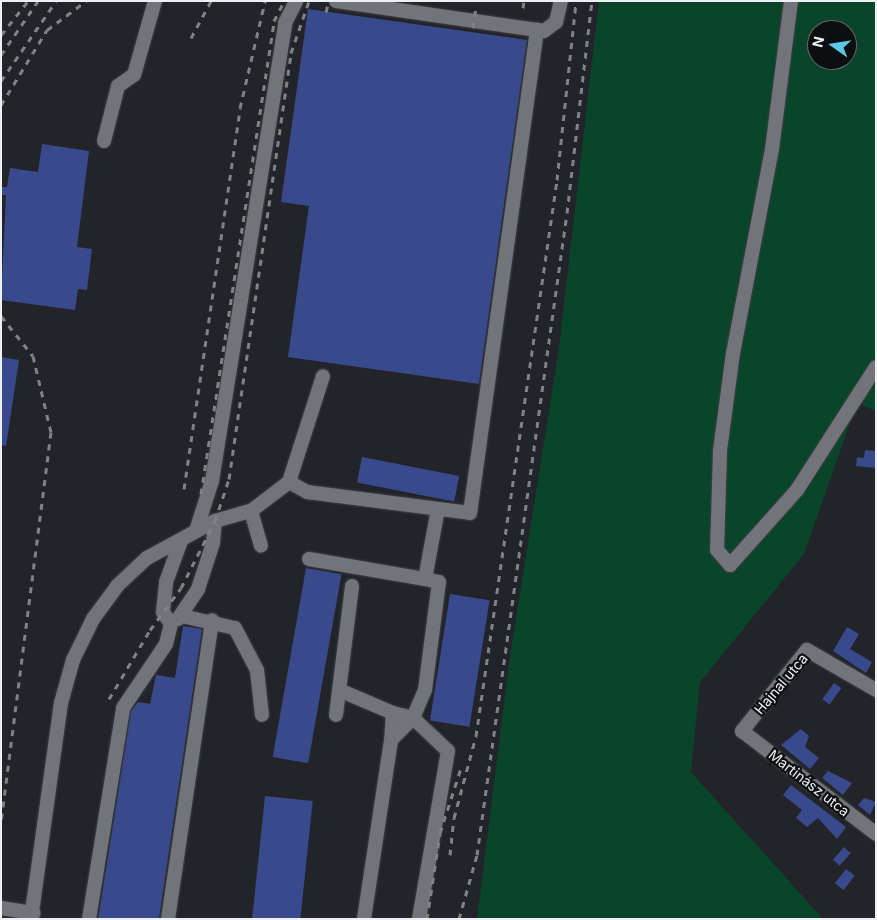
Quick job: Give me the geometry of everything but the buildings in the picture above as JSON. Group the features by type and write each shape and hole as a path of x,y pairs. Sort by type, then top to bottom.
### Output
{"street":[{"path":"104,141 118,86 134,75 155,1"},
{"path":"196,531 212,481 285,24 296,1"},
{"path":"336,1 544,31 556,22 561,1"},
{"path":"791,1 772,148 733,353 720,451 717,550 730,565 797,490 876,367"},
{"path":"289,482 307,492 470,513 537,30"},
{"path":"1,908 32,916 61,703 73,660 92,619 118,585 147,558 216,521 251,511 289,482 323,376"},
{"path":"425,579 438,509"},
{"path":"251,511 261,546"},
{"path":"89,919 123,708 166,644 177,620 198,589 213,543 216,521"},
{"path":"180,541 166,582 164,612 177,620 212,620 235,628 257,670 262,715"},
{"path":"309,559 439,582 425,690 413,718 391,740"},
{"path":"336,715 352,586"},
{"path":"168,919 212,620"},
{"name":"Hajnal utca","path":"742,731 807,650 876,690"},
{"path":"260,696 265,660"},
{"path":"339,690 393,713 413,718 448,751 419,919"},
{"path":"364,919 391,740 393,713"},
{"name":"Martinász utca","path":"742,731 876,834"}],"green space":[{"path":"599,1 876,1 876,411 857,403 804,554 700,682 691,772 823,919 477,919 510,656 559,348"}],"railway":[{"path":"1,35 28,1"},
{"path":"1,55 38,1"},
{"path":"1,81 56,1"},
{"path":"1,105 47,30 86,1"},
{"path":"191,38 211,1"},
{"path":"184,489 240,108 265,1"},
{"path":"201,494 274,21 284,1"},
{"path":"109,699 150,630 181,588 215,521 229,479 291,53 309,1"},
{"path":"326,12 329,1"},
{"path":"523,8 524,1"},
{"path":"450,855 454,818 476,736 557,180 576,1"},
{"path":"459,919 477,855 567,213 592,1"},
{"path":"473,28 476,6"},
{"path":"1,316 33,356 51,432 1,821"},
{"path":"427,919 440,833 461,768"}]}
